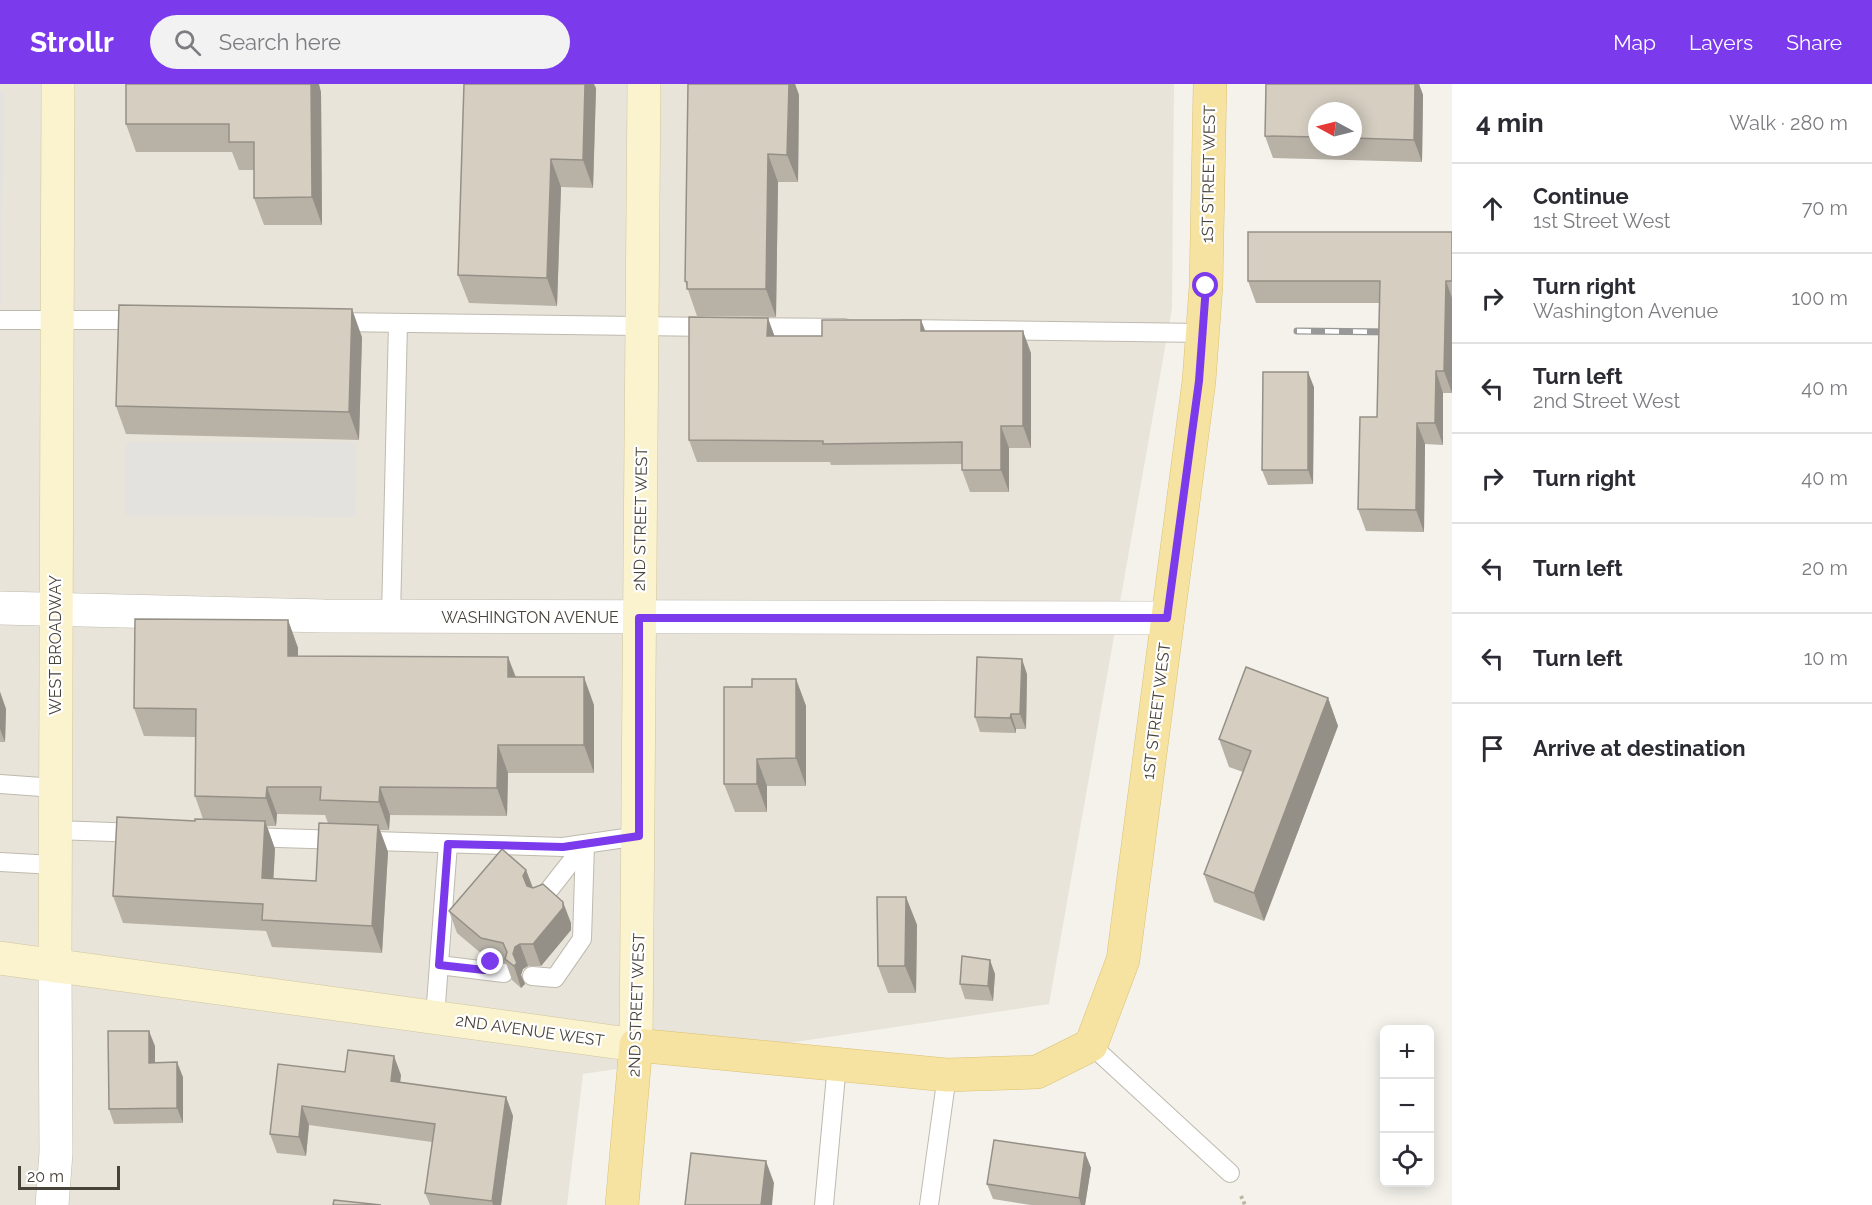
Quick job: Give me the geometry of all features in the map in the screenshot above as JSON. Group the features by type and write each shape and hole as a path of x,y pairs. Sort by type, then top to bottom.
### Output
{"main road":[{"name":"WEST BROADWAY","path":"55,966 58,84"},
{"name":"2ND STREET WEST","path":"622,1205 636,1045 644,84"},
{"name":"1ST STREET WEST","path":"1091,1045 1123,960 1204,333 1210,84"},
{"name":"2ND AVENUE WEST","path":"0,958 636,1045 947,1075 1037,1072 1091,1045"}],"street":[{"name":"WASHINGTON AVENUE","path":"0,608 391,616 1167,618"},
{"name":"WEST BROADWAY","path":"52,1205 56,1153 55,966"}],"lane":[{"path":"0,320 163,321"},
{"path":"316,322 857,328"},
{"path":"391,616 398,323"},
{"path":"881,329 1204,333"},
{"path":"0,784 55,788"},
{"path":"55,830 162,834"},
{"path":"233,836 563,847 639,836"},
{"path":"435,1017 448,844"},
{"path":"542,898 585,844"},
{"path":"532,976 555,978 582,939 585,844"},
{"path":"0,862 54,866"},
{"path":"439,965 493,968"},
{"path":"1091,1045 1230,1173"},
{"path":"824,1205 837,1064"},
{"path":"929,1205 947,1075"}],"shaded area":[{"path":"0,84 1174,84 1172,308 1049,1004 583,1074 567,1205 0,1205"},
{"path":"0,91 4,91 1,303 0,303"},
{"path":"125,442 356,442 355,517 125,516"}],"building":[{"path":"126,84 311,84 312,197 254,198 254,142 229,142 229,124 126,124"},
{"path":"464,84 585,84 583,160 551,159 547,278 458,275"},
{"path":"688,84 789,84 787,155 768,154 766,289 687,289 685,281"},
{"path":"1266,84 1415,84 1414,140 1362,138 1362,102 1308,102 1308,137 1265,136"},
{"path":"1248,232 1452,232 1452,281 1446,281 1444,371 1436,371 1435,423 1417,423 1416,510 1358,509 1360,417 1377,417 1380,281 1248,281"},
{"path":"119,305 352,309 349,412 116,406"},
{"path":"689,317 768,318 767,336 822,336 822,320 921,320 921,331 1023,331 1023,426 1001,426 1001,470 962,470 962,442 823,444 823,441 689,440"},
{"path":"1263,372 1308,372 1308,470 1262,470"},
{"path":"135,619 288,620 288,656 508,657 508,677 584,677 584,745 498,745 497,788 380,787 379,802 320,800 321,787 267,787 266,798 195,796 196,709 134,708"},
{"path":"977,657 1022,659 1020,714 1011,714 1010,718 975,717"},
{"path":"1246,667 1328,698 1254,893 1204,874 1251,751 1219,739"},
{"path":"752,679 796,679 796,758 757,759 757,784 724,784 724,687 752,687"},
{"path":"117,817 195,821 195,819 265,821 262,878 316,881 319,823 378,825 372,926 262,920 263,904 113,896"},
{"path":"502,849 526,870 523,876 527,886 533,888 543,884 563,902 563,908 533,944 520,944 515,947 513,954 517,963 514,966 505,959 507,952 503,943 481,938 449,911"},
{"path":"877,897 906,897 905,966 878,966"},
{"path":"962,956 990,960 988,986 960,984"},
{"path":"108,1031 149,1031 149,1063 177,1062 177,1108 109,1109"},
{"path":"348,1050 394,1056 391,1081 506,1097 492,1201 425,1193 435,1124 302,1106 299,1137 270,1134 278,1064 345,1072"},
{"path":"994,1140 1085,1153 1079,1198 987,1184"},
{"path":"691,1153 766,1161 761,1205 685,1205"},
{"path":"334,1200 381,1205 333,1205"}],"railway":[{"path":"1297,331 1395,332"}],"route":[{"path":"491,962 484,970 439,965 448,844 563,847 639,836 639,618 1167,618 1199,381 1206,286"}]}
